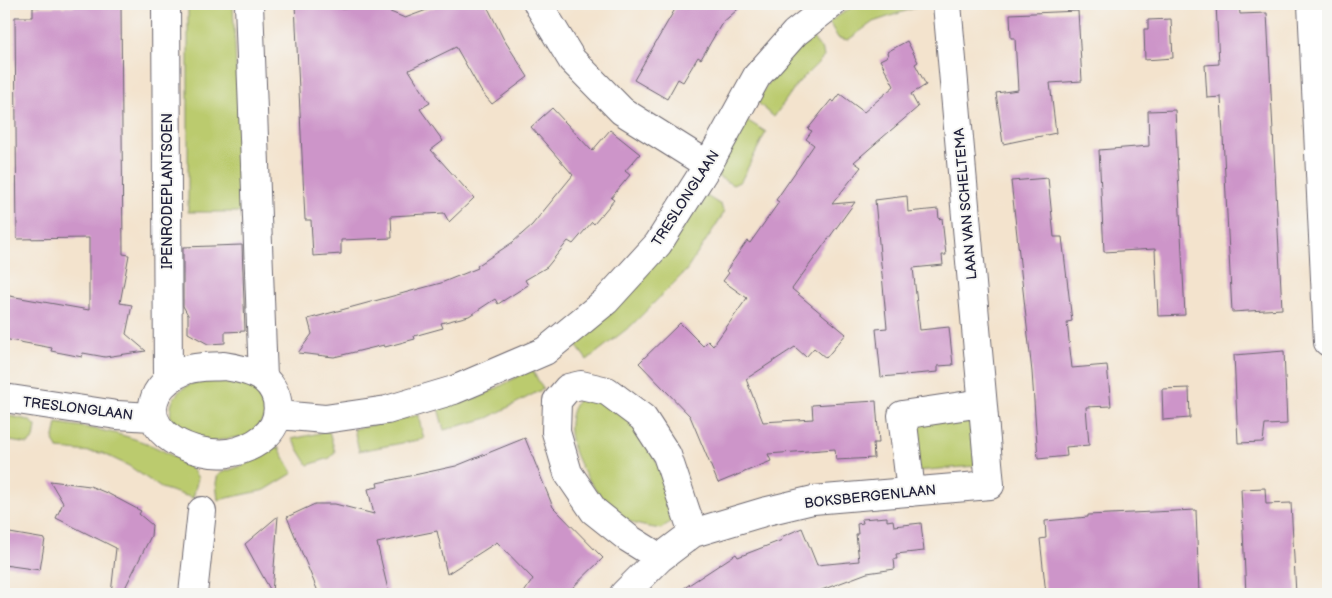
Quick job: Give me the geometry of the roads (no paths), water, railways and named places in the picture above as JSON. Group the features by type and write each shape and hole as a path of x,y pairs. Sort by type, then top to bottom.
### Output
{"street":[{"name":"IPENRODEPLANTSOEN","path":"166,4 168,379"},
{"path":"249,4 263,378"},
{"path":"538,4 572,60 622,111 708,165"},
{"name":"TRESLONGLAAN","path":"279,415 325,419 387,410 454,390 544,351 606,301 658,244 708,165 757,76 795,33 832,4"},
{"name":"LAAN VAN SCHELTEMA","path":"947,4 990,485"},
{"path":"1312,4 1328,342"},
{"path":"544,351 568,388"},
{"path":"224,366 243,369 263,378 274,391 279,415 270,432 254,445 228,453 206,452 177,443 159,430 152,417 152,402 160,387 168,379 188,369 224,366"},
{"path":"624,594 660,558 693,533 667,454 643,418 606,391 581,385 568,388 556,401 556,432 568,473 594,512 628,538 660,558"},
{"name":"TRESLONGLAAN","path":"4,398 117,415 152,417"},
{"path":"910,492 902,415 982,403"},
{"name":"BOKSBERGENLAAN","path":"693,533 767,511 813,500 990,485"},
{"path":"193,594 202,512"}]}
